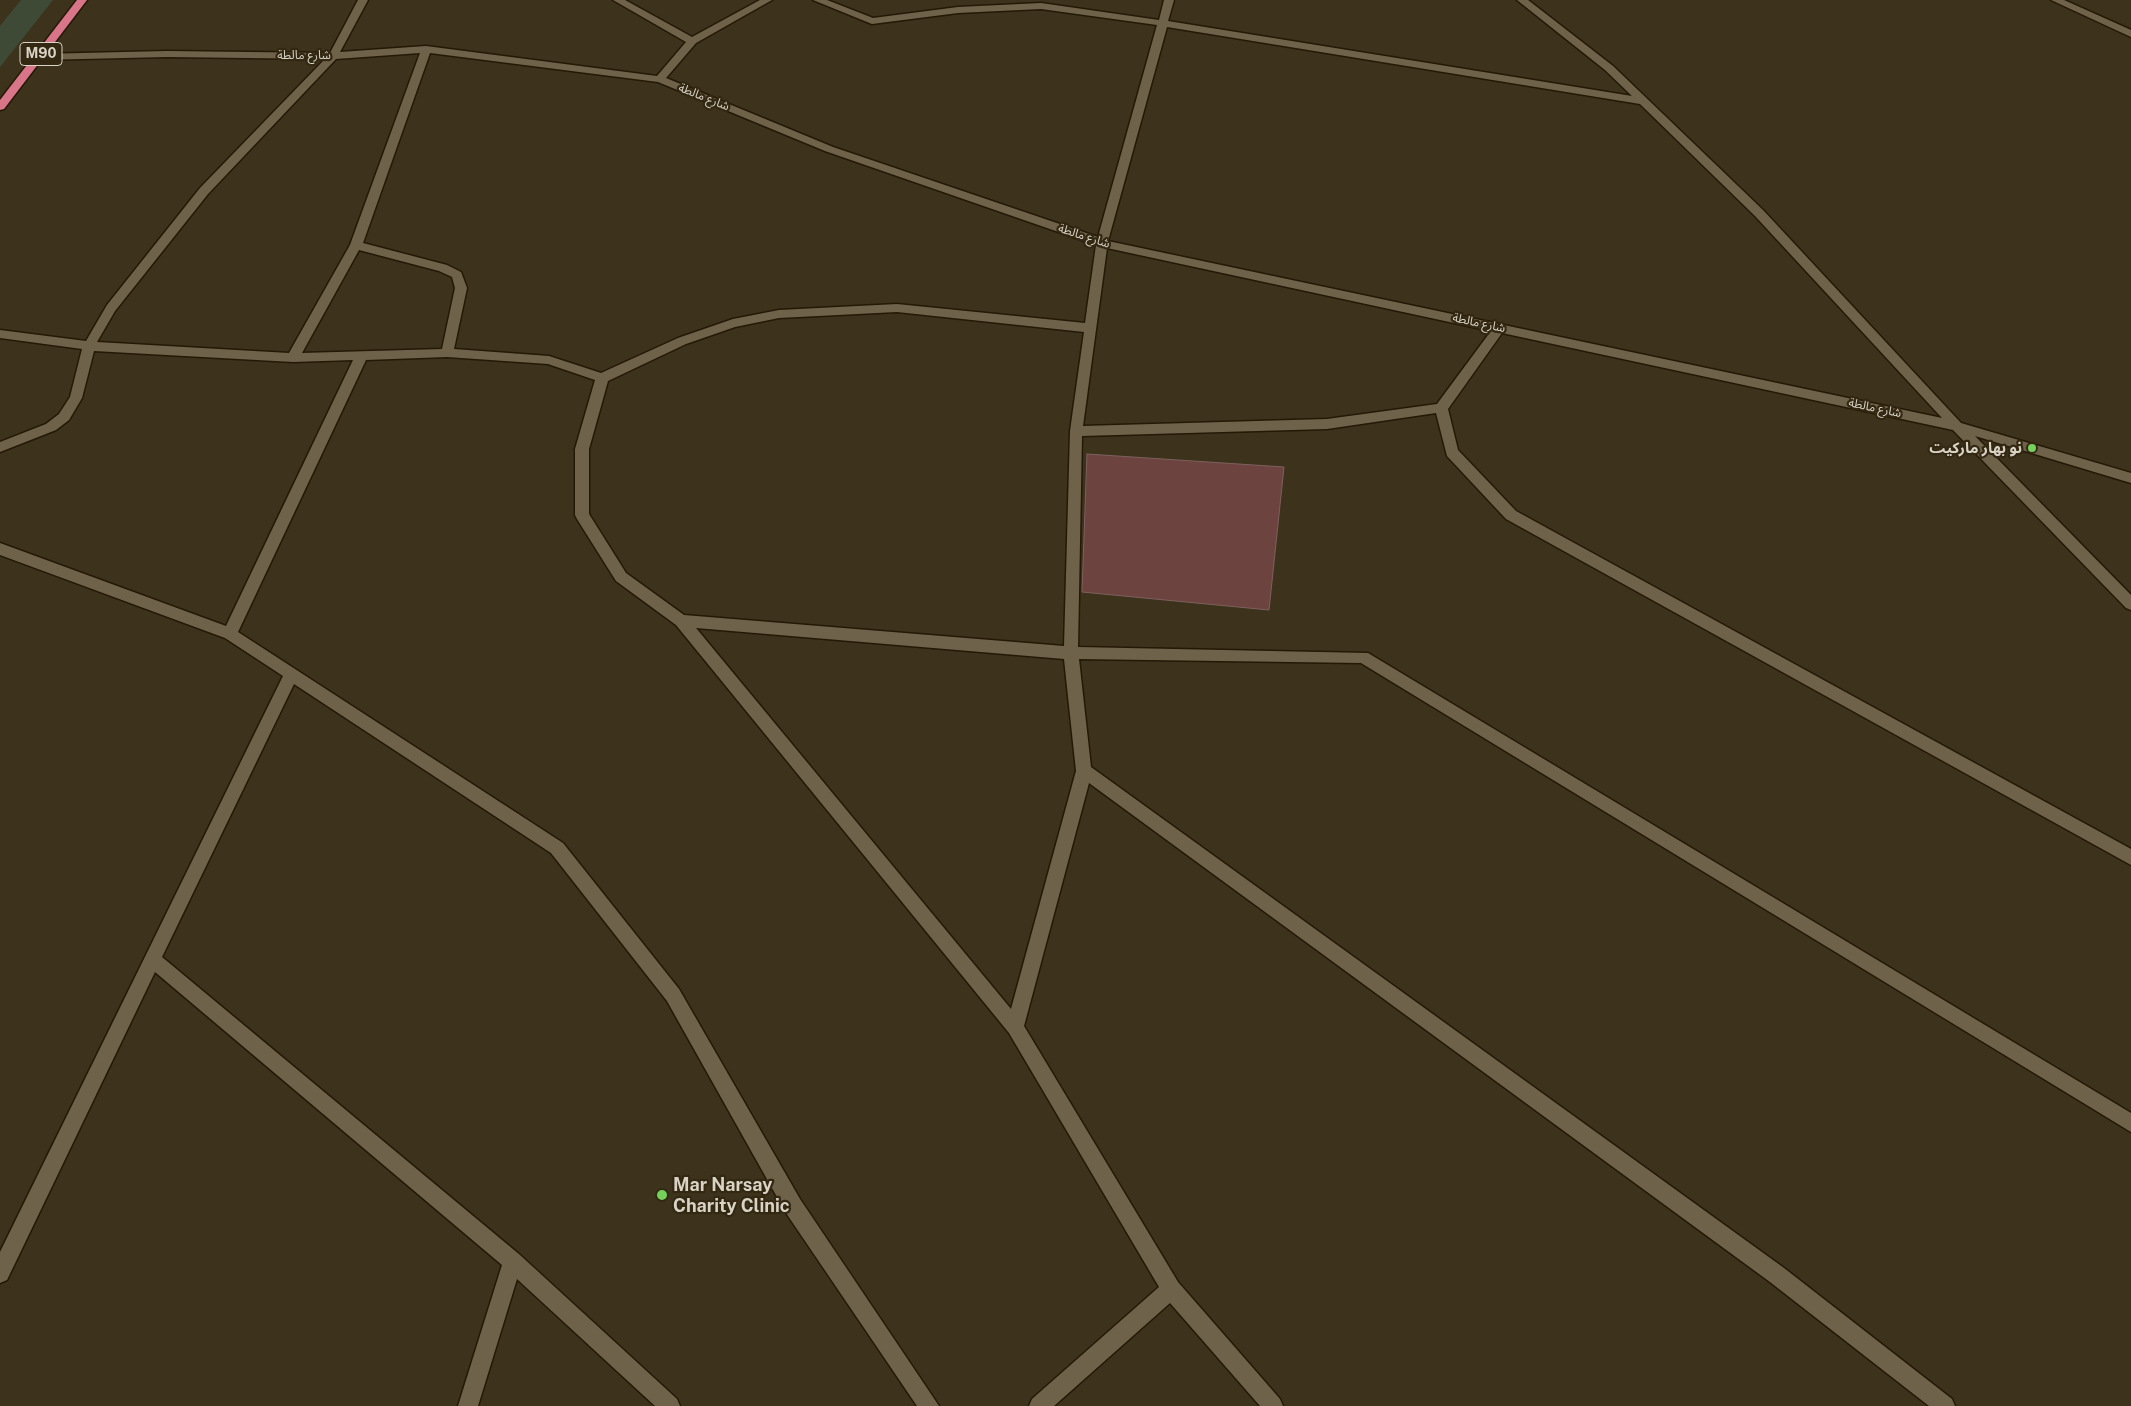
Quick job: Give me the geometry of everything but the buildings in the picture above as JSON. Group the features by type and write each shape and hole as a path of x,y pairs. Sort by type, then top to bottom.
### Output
{"highway":[{"name":"M90","path":"0,107 82,0"}],"street":[{"path":"0,447 51,427 64,417 76,398 89,346 111,308 204,191 333,56 363,0"},
{"path":"618,0 692,41"},
{"path":"660,79 692,41 767,0"},
{"path":"818,0 872,21 958,10 1041,6 1162,23 1643,101"},
{"path":"1015,1027 1084,771 1070,653 1076,431 1092,328 1102,243 1169,0"},
{"path":"1522,0 1609,68 1759,213 1957,426 2131,604"},
{"path":"2056,0 2131,34"},
{"name":"شارع مالطة","path":"39,57 167,54 333,56 426,49 660,79 829,149 1102,243 1957,426 2131,478"},
{"path":"293,358 356,245 426,49"},
{"path":"356,245 443,268 457,275 461,288 447,353"},
{"path":"0,334 89,346 293,358 447,353 550,360 602,378 682,341 733,322 779,314 897,308 1092,328"},
{"path":"1076,431 1327,424 1441,408 1500,327"},
{"path":"230,634 362,355"},
{"path":"602,378 582,449 582,515 621,577 680,621 1015,1027 1171,1289 1273,1406"},
{"path":"1441,408 1452,452 1511,514 2131,857"},
{"path":"0,549 230,634 557,848 673,995 793,1206 929,1406"},
{"path":"680,621 1070,653 1363,656 2131,1123"},
{"path":"0,1274 292,673"},
{"path":"1084,771 1777,1275 1945,1406"},
{"path":"152,960 513,1262 670,1406"},
{"path":"468,1406 513,1262"},
{"path":"1039,1406 1171,1289"}],"green space":[{"path":"21,0 53,0 0,67 0,26"}],"place":[{"name":"نو بهار ماركيت","path":"2032,448"},
{"name":"Mar Narsay Charity Clinic","path":"662,1195"}]}
